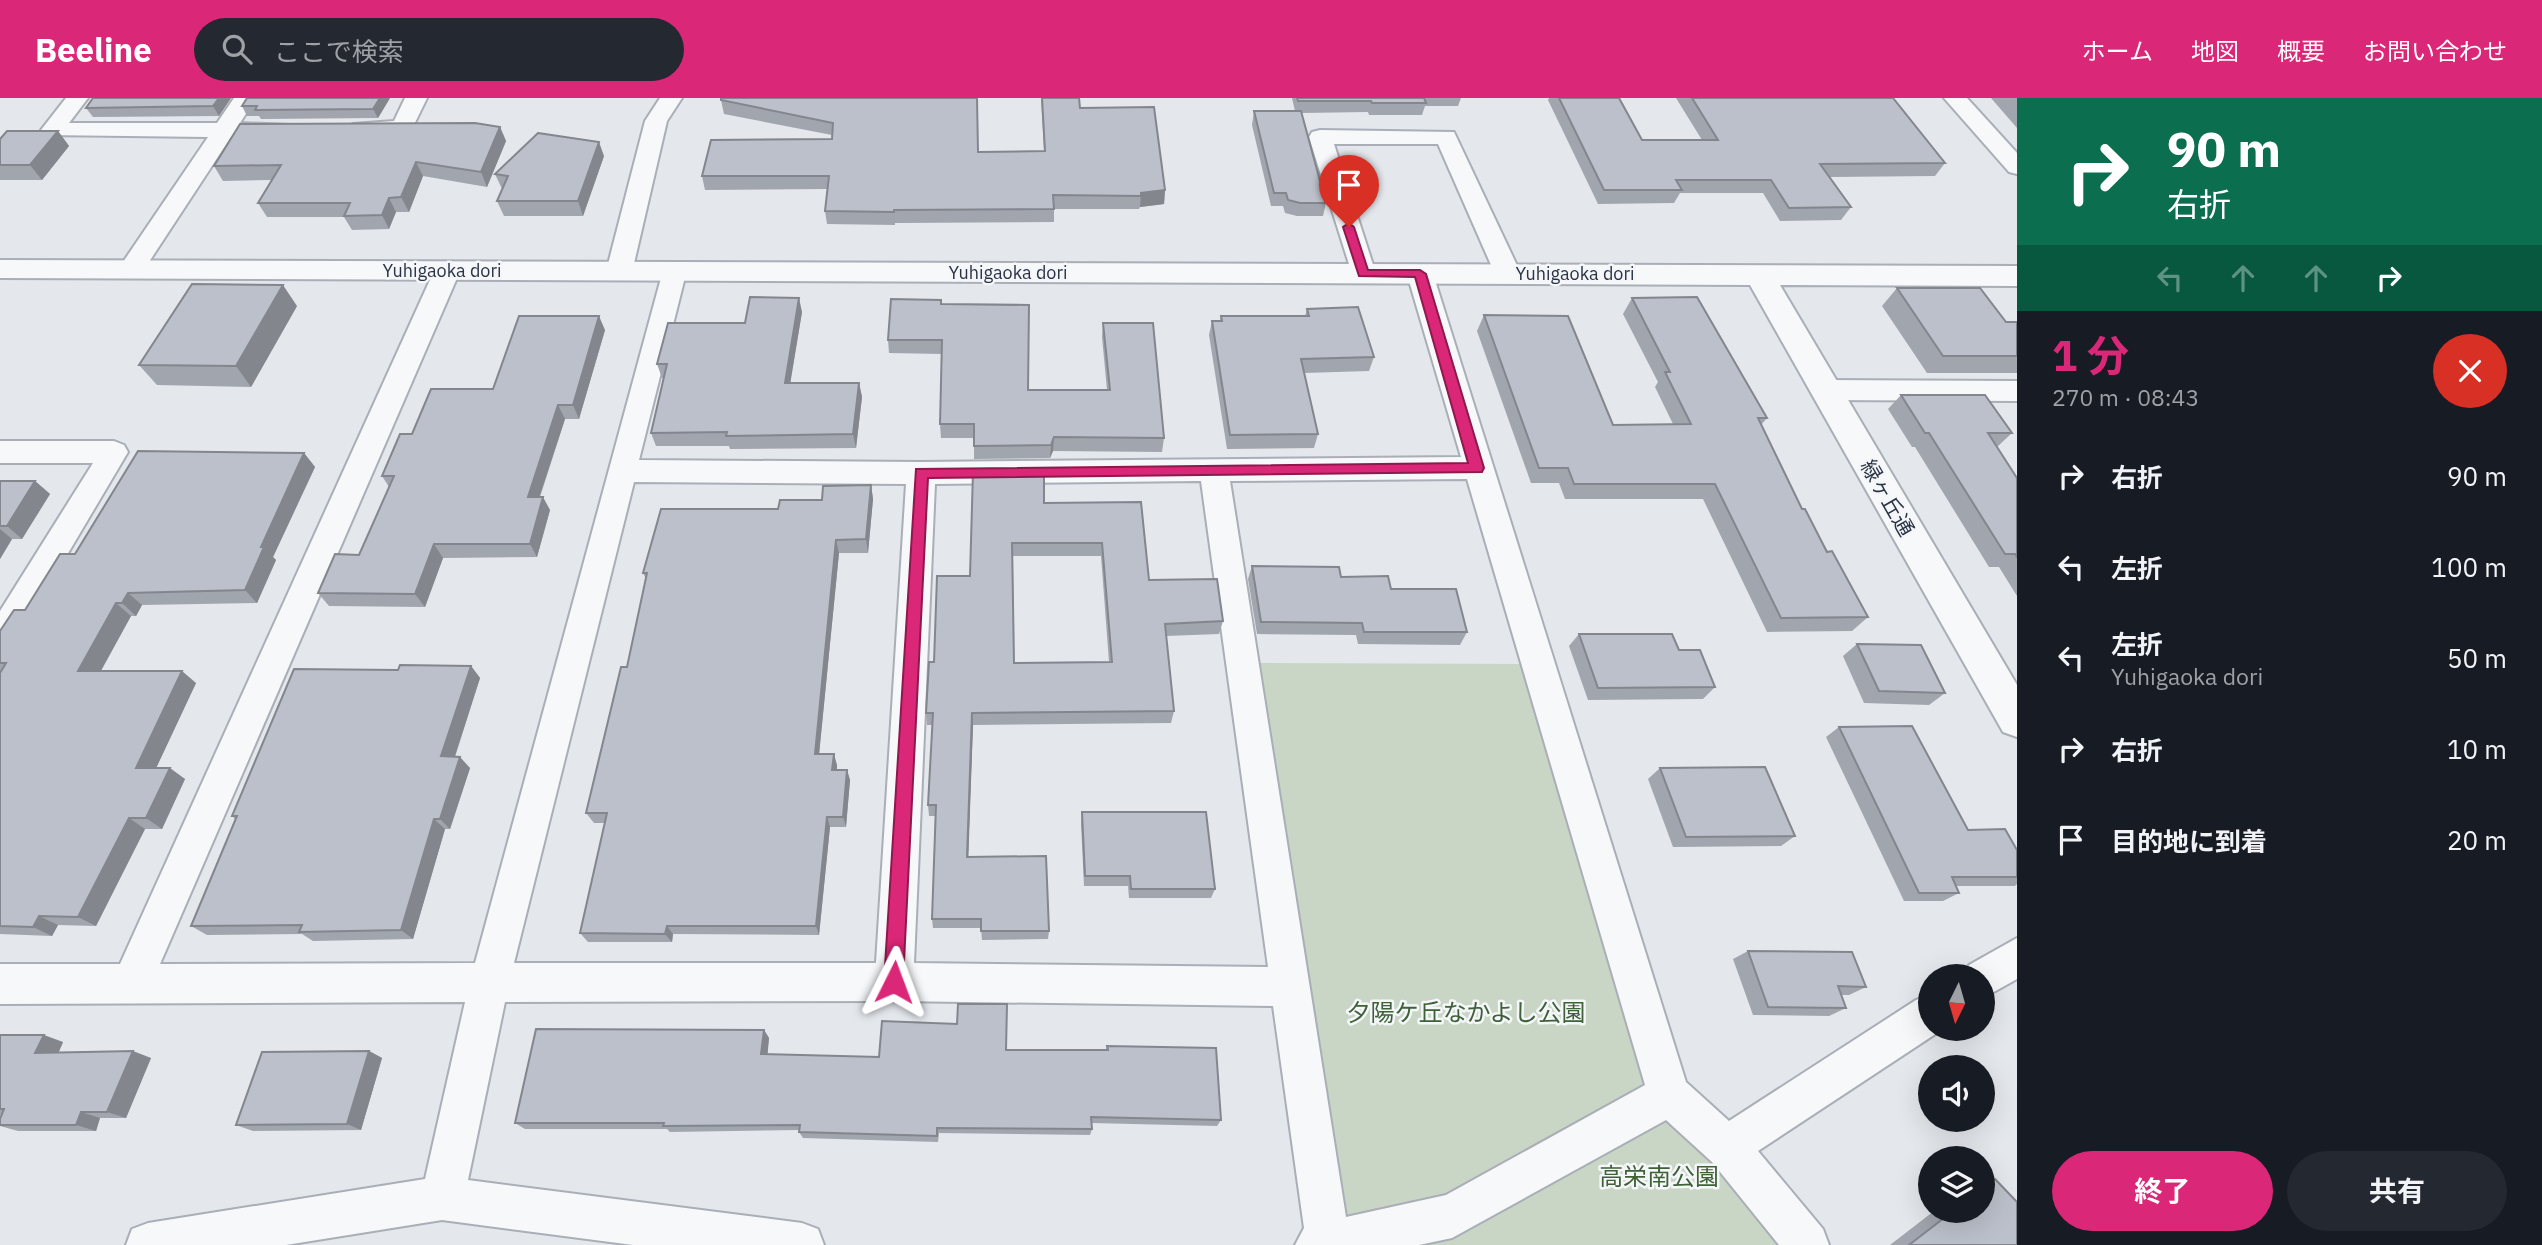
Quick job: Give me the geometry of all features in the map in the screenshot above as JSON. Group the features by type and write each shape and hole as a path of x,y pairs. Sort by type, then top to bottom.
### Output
{"street":[{"path":"77,98 52,130 306,130"},
{"path":"132,268 244,98"},
{"path":"333,129 402,128 416,98"},
{"path":"619,272 656,121 671,98"},
{"path":"1955,98 2017,167"},
{"path":"1363,274 1320,137 1446,137 1508,274"},
{"name":"Yuhigaoka dori","path":"0,269 2017,276"},
{"path":"131,984 447,271"},
{"path":"442,1198 489,983 673,273"},
{"path":"1420,274 1669,1095 1727,1147 1807,1245"},
{"name":"緑ヶ丘通","path":"1759,274 2017,720"},
{"path":"1824,390 2017,391"},
{"path":"0,452 114,452 0,639"},
{"path":"623,471 921,473 1477,468"},
{"path":"1214,471 1289,986 1323,1244 1452,1216 1669,1095"},
{"path":"894,982 921,473"},
{"path":"1995,971 2017,957"},
{"path":"0,984 894,982 1289,986"},
{"path":"1727,1147 1918,1022"},
{"path":"148,1245 442,1198 802,1245"}],"green space":[{"name":"夕陽ケ丘なかよし公園","path":"1242,663 1536,664 1669,1095 1807,1245 1317,1245"}],"building":[{"path":"93,98 219,98 213,106 86,108"},
{"path":"247,98 380,98 373,109 255,110 257,106 242,106"},
{"path":"721,98 977,98 978,152 1045,151 1042,98 1079,98 1080,108 1154,107 1165,190 1141,193 1141,196 1053,195 1054,209 825,211 829,176 702,176 711,140 832,139 833,123"},
{"path":"1297,98 1424,98 1426,103 1298,101"},
{"path":"1559,98 1619,98 1642,140 1718,140 1692,98 1893,98 1945,163 1820,164 1851,207 1789,208 1771,180 1676,180 1682,190 1604,190"},
{"path":"1254,111 1301,111 1326,203 1300,203 1288,200 1286,193 1274,193"},
{"path":"475,123 500,127 481,172 416,162 401,197 389,198 382,215 344,216 350,203 258,203 281,165 214,166 240,124"},
{"path":"7,131 58,131 30,165 0,165 0,139"},
{"path":"538,133 599,142 578,201 497,201 508,176 495,174"},
{"path":"192,284 283,285 236,366 139,365"},
{"path":"1897,288 1980,288 2006,322 2017,322 2017,356 1943,356"},
{"path":"750,297 799,298 785,383 859,383 853,434 726,436 727,432 651,433 667,364 657,364 668,323 745,323"},
{"path":"1697,297 1767,418 1758,418 1802,509 1805,509 1827,552 1832,551 1868,617 1781,618 1715,484 1574,484 1568,468 1539,468 1484,315 1568,316 1613,425 1691,424 1665,372 1670,372 1632,298"},
{"path":"891,299 941,300 941,304 1029,305 1028,390 1110,390 1103,323 1153,323 1164,438 1054,437 1051,445 974,446 974,424 940,424 942,340 888,340"},
{"path":"1358,307 1374,357 1301,359 1318,434 1230,435 1212,321 1222,321 1221,316 1309,316 1307,309"},
{"path":"519,316 599,316 573,405 558,405 528,497 543,497 530,544 434,544 415,594 318,593 335,554 359,555 394,476 382,476 400,434 412,434 431,389 493,389"},
{"path":"1901,395 1985,395 2012,433 1988,433 2017,478 2017,557 2015,554 2005,554 1929,433 1925,433"},
{"path":"138,451 304,453 261,547 264,547 245,590 128,593 122,603 116,603 78,671 182,671 136,768 170,768 146,818 129,818 78,917 39,916 33,927 0,926 0,673 6,663 0,663 0,631 14,610 25,610 60,554 75,554"},
{"path":"973,472 1044,472 1044,503 1141,502 1149,580 1217,579 1223,621 1165,624 1174,711 972,713 967,857 1046,856 1049,931 981,931 981,919 932,919 936,805 928,805 933,713 926,713 929,662 934,662 937,576 970,576","holes":["1012,543 1102,543 1112,662 1014,663"]},
{"path":"0,481 35,481 7,526 0,526"},
{"path":"871,485 866,539 836,540 815,754 834,754 832,770 847,770 843,817 827,817 816,926 667,926 665,934 580,933 607,813 586,813 621,667 627,667 647,573 643,573 661,509 778,509 780,500 822,500 823,486"},
{"path":"1252,566 1339,567 1341,577 1388,576 1391,589 1456,589 1467,632 1364,632 1362,623 1261,622"},
{"path":"1579,634 1672,634 1679,650 1700,650 1715,687 1598,688"},
{"path":"1857,644 1921,645 1945,693 1879,691"},
{"path":"400,665 471,666 441,756 460,757 440,819 434,819 401,930 299,932 302,925 191,926 237,816 232,816 294,669 398,670"},
{"path":"1912,726 1968,830 2005,829 2017,850 2017,877 1952,877 1959,893 1919,893 1839,727"},
{"path":"1765,767 1795,836 1686,837 1660,768"},
{"path":"1082,812 1206,812 1215,889 1131,889 1130,876 1085,876"},
{"path":"1748,951 1852,952 1866,987 1838,986 1846,1008 1768,1007"},
{"path":"958,1004 1007,1004 1006,1050 1108,1050 1107,1046 1216,1048 1221,1120 1091,1117 1092,1129 937,1128 937,1136 799,1132 800,1125 515,1123 536,1029 764,1030 761,1054 879,1057 882,1021 957,1024"},
{"path":"0,1035 44,1035 35,1053 133,1051 107,1112 81,1112 76,1125 0,1125 4,1109 0,1109"},
{"path":"369,1051 347,1124 236,1125 262,1052"},
{"path":"1995,1179 2017,1202 2017,1245 1909,1245 1937,1223 1995,1223"}],"route":[{"path":"894,982 921,473 1477,468 1420,274 1363,274 1349,227"}],"park label":[{"name":"高栄南公園","path":"1659,1177"}]}
